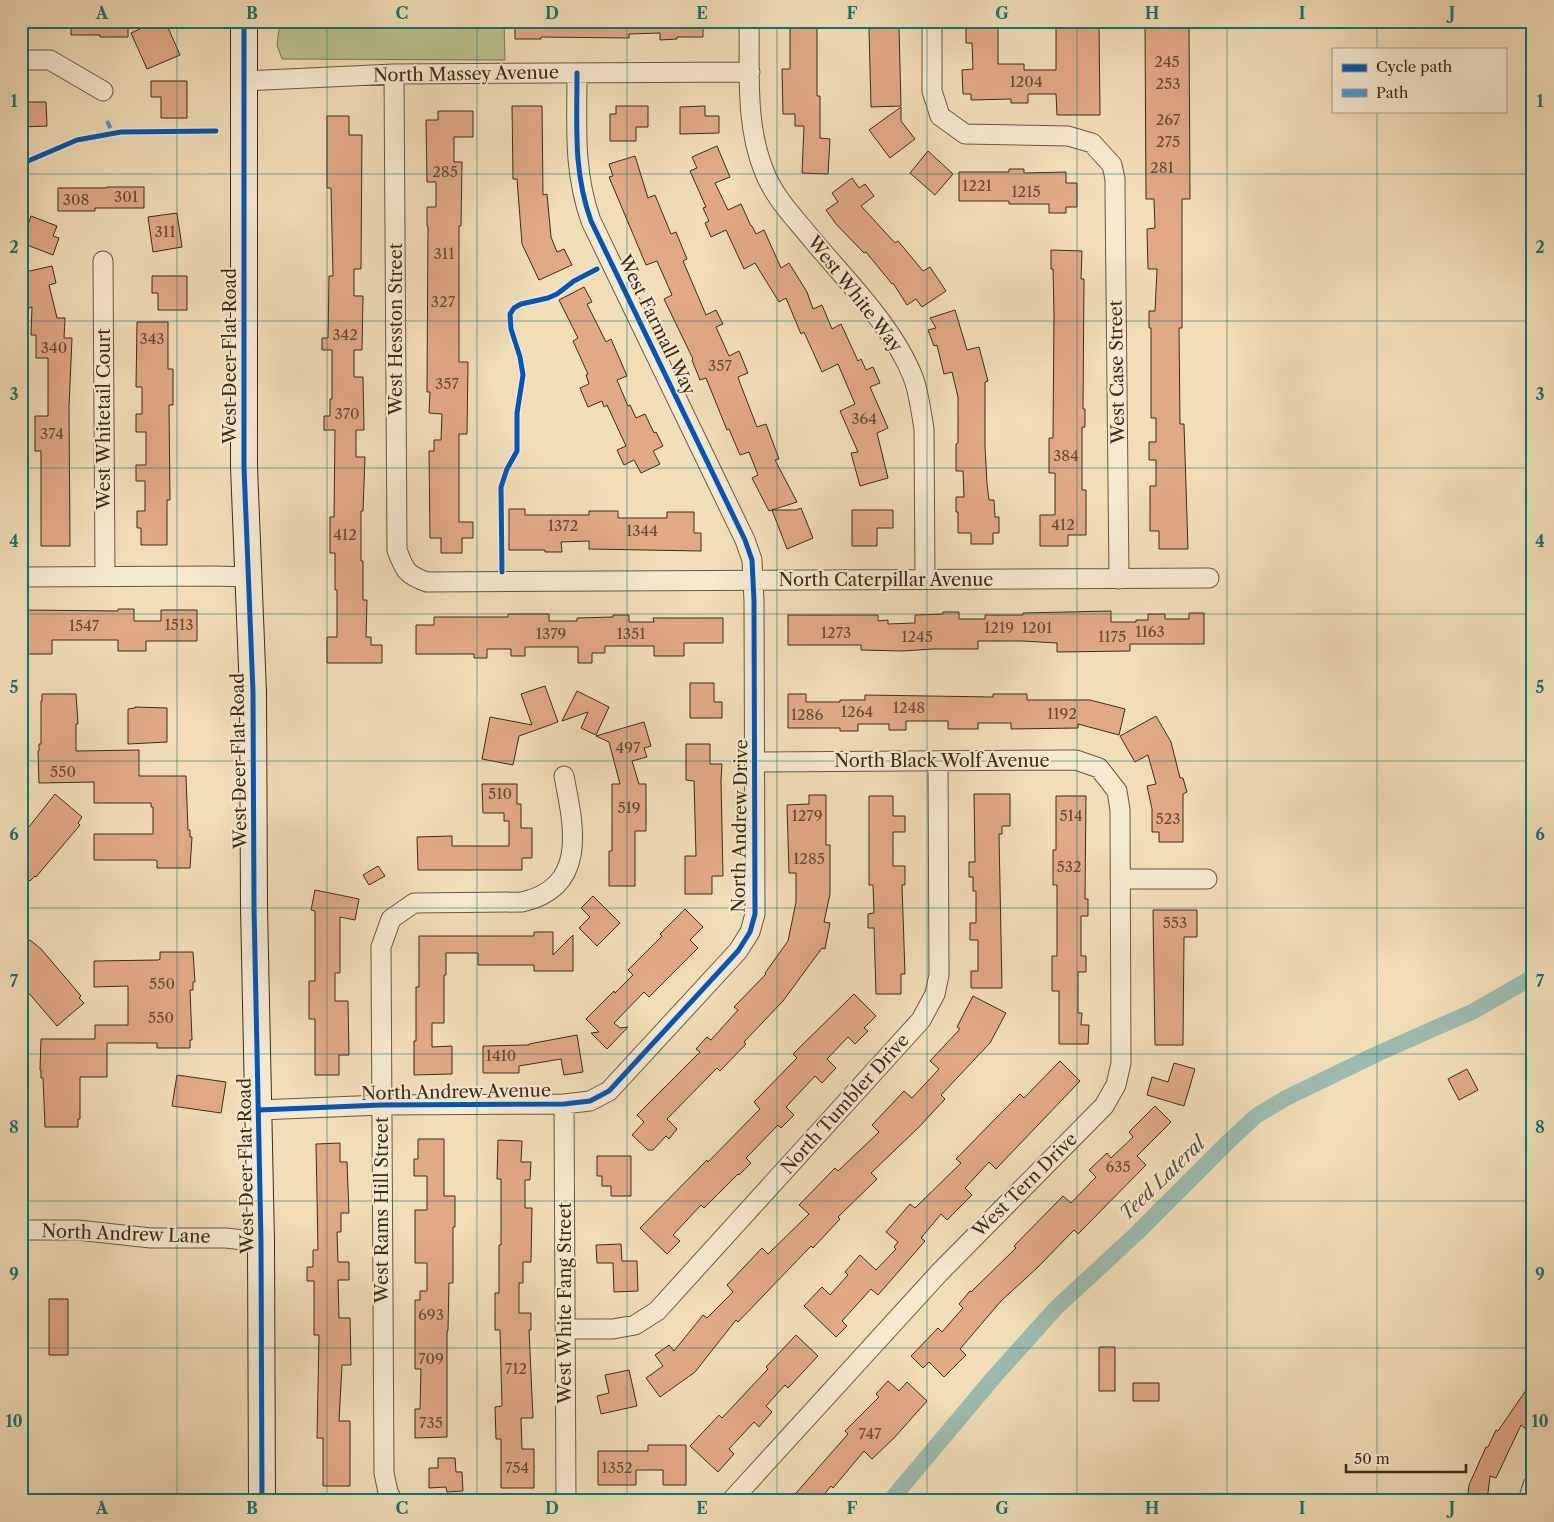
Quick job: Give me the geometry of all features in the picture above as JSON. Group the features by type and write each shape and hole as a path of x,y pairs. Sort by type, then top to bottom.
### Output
{"main road":[{"name":"West Deer Flat Road","path":"244,21 244,467 253,692 254,907 261,1242 262,1501"}],"street":[{"name":"West White Way","path":"749,21 750,111 754,136 764,171 783,205 888,331 903,354 914,378 924,429 925,579"},
{"name":"West Case Street","path":"932,21 932,91 940,116 965,134 1068,136 1076,138 1092,143 1112,165 1115,178 1119,579"},
{"path":"21,60 50,60 103,91"},
{"name":"North Massey Avenue","path":"243,81 394,74 750,72"},
{"name":"West Farmall Way","path":"577,73 577,157 583,199 591,221 745,540 752,560 754,580"},
{"name":"West Hesston Street","path":"394,74 397,550 404,569 414,578"},
{"name":"West Whitetail Court","path":"103,261 105,576"},
{"path":"21,577 248,577"},
{"name":"North Caterpillar Avenue","path":"414,578 427,582 1209,578"},
{"name":"North Andrew Drive","path":"564,1104 590,1101 609,1091 738,951 750,932 755,914 754,580"},
{"name":"North Black Wolf Avenue","path":"755,762 1076,760 1099,768 1117,791"},
{"name":"North Tumbler Drive","path":"565,1329 612,1329 635,1325 658,1311 921,1020 935,994 939,975 938,761"},
{"name":"West Rams Hill Street","path":"393,1501 388,1492 384,1473 381,947 391,919 414,903 522,902 538,898 552,889 566,872 572,853 572,817 564,776"},
{"name":"West Tern Drive","path":"731,1501 939,1273 1104,1106 1116,1086 1121,1063 1120,810 1117,791"},
{"path":"1120,879 1207,878"},
{"name":"North Andrew Avenue","path":"259,1110 381,1106 564,1104"},
{"name":"West White Fang Street","path":"564,1104 566,1501"},
{"name":"North Andrew Lane","path":"21,1230 77,1230 151,1238 226,1238 261,1242"},
{"path":"1528,1501 1533,1486"}],"green space":[{"path":"280,21 504,21 505,60 282,59 277,45"}],"building":[{"path":"71,21 128,21 128,37 71,35"},
{"path":"157,21 165,21 180,55 147,69 131,33"},
{"path":"515,21 703,21 703,37 677,37 677,39 660,40 660,33 629,34 629,38 541,37 541,39 515,39"},
{"path":"790,21 817,21 817,96 820,96 820,138 830,139 828,174 802,173 804,126 795,126 795,114 783,114 782,69 790,69"},
{"path":"874,21 889,21 889,28 899,28 901,106 871,107 869,28 874,28"},
{"path":"966,21 998,21 998,64 1024,64 1024,70 1056,70 1056,21 1093,21 1093,24 1099,24 1100,115 1057,115 1056,94 1028,94 1028,103 1011,103 1011,99 971,100 971,94 963,94 962,70 973,69 972,43 966,43"},
{"path":"1145,21 1189,21 1190,199 1182,199 1182,328 1179,328 1180,424 1184,424 1188,549 1159,549 1159,531 1150,531 1150,486 1156,486 1156,460 1149,460 1149,442 1156,442 1156,418 1151,418 1151,328 1149,328 1149,311 1155,311 1157,269 1148,269 1147,229 1155,228 1154,199 1146,199"},
{"path":"151,81 187,81 187,118 161,118 161,97 151,97"},
{"path":"21,102 46,102 47,126 21,127"},
{"path":"512,106 542,106 543,195 547,194 551,237 557,252 564,249 572,265 539,280 522,244 517,179 513,179"},
{"path":"616,106 648,106 648,127 636,127 636,141 610,141 610,114 616,114"},
{"path":"705,106 705,116 719,116 719,133 680,134 680,107"},
{"path":"901,107 901,121 915,139 890,158 869,130"},
{"path":"438,111 473,111 473,137 454,137 454,162 462,162 461,226 459,226 459,362 468,362 467,434 459,434 459,522 473,522 473,538 462,538 462,553 441,553 441,538 430,538 429,451 434,451 434,440 441,440 442,414 429,413 430,392 427,392 427,207 436,207 436,182 427,182 426,120 438,120"},
{"path":"327,116 349,116 349,135 362,135 361,269 354,269 354,296 363,296 362,350 354,350 354,377 363,377 364,430 356,430 356,457 365,457 363,511 361,511 361,561 363,561 363,600 367,600 366,637 371,637 371,645 382,645 382,663 327,663 327,637 337,637 337,590 335,590 335,553 330,553 330,517 334,517 335,430 324,430 324,416 330,416 330,399 332,399 332,350 322,350 322,338 328,338 329,276 333,276 331,188 327,188"},
{"path":"717,146 730,177 715,183 728,210 741,204 756,234 764,230 781,268 789,263 807,292 813,309 822,305 832,329 841,324 858,361 861,359 866,370 873,367 880,383 870,387 888,428 877,433 888,478 860,486 851,453 858,452 840,411 855,404 838,364 822,372 804,332 801,334 786,298 779,302 755,263 744,269 726,230 711,237 705,223 709,221 703,208 706,207 690,171 697,168 692,157"},
{"path":"928,151 953,174 935,195 910,173"},
{"path":"635,156 648,198 655,195 671,234 676,232 687,259 683,261 706,315 716,310 723,324 716,327 729,356 739,351 748,373 738,377 740,383 757,427 766,424 779,459 775,460 797,502 769,511 752,478 758,475 749,452 740,455 729,429 727,430 706,378 700,380 693,359 664,299 672,295 657,261 646,265 609,177 613,176 609,164"},
{"path":"1009,169 1024,169 1024,173 1066,172 1066,183 1077,183 1077,207 1066,207 1066,213 1049,213 1049,204 1009,204 1009,201 959,201 959,172 1009,172"},
{"path":"852,178 859,188 865,184 874,196 861,206 895,243 898,241 923,271 930,267 946,291 922,307 916,299 907,305 893,283 866,252 864,253 836,224 826,210 838,202 832,193"},
{"path":"144,187 144,208 95,208 95,211 58,211 58,188"},
{"path":"177,213 182,247 153,252 148,217"},
{"path":"31,216 57,226 53,236 59,238 53,255 22,243"},
{"path":"1051,250 1082,251 1081,279 1084,279 1083,409 1085,409 1085,427 1082,427 1082,490 1086,490 1086,535 1068,535 1068,546 1040,546 1040,515 1055,515 1055,473 1049,473 1049,438 1053,438 1054,313"},
{"path":"52,266 56,283 49,285 57,318 65,318 64,338 72,338 69,407 70,546 41,546 41,451 35,451 35,416 48,416 48,358 36,358 36,335 31,335 32,307 25,309 21,294 21,273"},
{"path":"152,276 187,276 187,310 158,310 158,293 152,293"},
{"path":"584,287 592,302 587,304 606,342 611,339 627,376 617,380 628,406 630,405 636,418 645,414 663,446 653,451 660,464 641,473 634,460 624,465 617,450 626,446 607,405 604,407 602,401 588,407 580,388 589,384 586,375 588,374 573,341 578,338 559,300"},
{"path":"955,310 967,350 979,347 988,381 985,382 987,484 989,500 994,500 995,517 999,517 999,533 993,533 993,544 971,544 971,533 958,533 956,497 964,497 963,471 956,471 958,397 952,372 944,374 937,345 934,346 928,330 936,328 930,318"},
{"path":"137,322 168,322 168,369 173,369 173,405 169,405 170,500 167,500 167,545 141,545 141,528 137,528 137,511 145,511 145,481 136,481 136,465 146,465 146,432 136,432 136,414 142,414 142,387 136,387"},
{"path":"801,508 813,538 787,549 772,510 796,510"},
{"path":"509,509 525,509 525,515 589,515 589,511 618,511 618,518 667,518 667,512 694,512 694,533 701,533 701,551 589,549 589,541 561,542 562,552 509,550"},
{"path":"852,510 893,510 893,528 877,528 877,546 852,546"},
{"path":"118,609 134,609 134,621 161,621 161,610 197,610 197,641 146,641 146,651 118,651 118,640 52,640 52,654 24,654 24,610 118,611"},
{"path":"1111,611 1111,622 1148,620 1148,614 1165,614 1165,619 1189,619 1189,613 1204,613 1204,644 1130,644 1130,651 1057,652 1057,643 1023,641 978,641 978,649 903,651 861,650 861,645 788,645 788,615 878,615 878,621 888,620 888,624 915,623 915,615 943,614 943,612 959,612 959,619 985,619 985,615"},
{"path":"508,614 549,614 549,621 577,621 577,618 613,617 613,615 629,615 629,622 654,622 653,618 723,618 723,643 684,643 684,656 654,656 654,646 605,646 605,653 592,653 592,663 578,663 578,647 525,647 525,656 511,656 511,649 487,649 487,658 474,658 474,654 416,654 416,625 434,625 434,617 508,617"},
{"path":"690,683 714,683 714,702 722,702 722,718 690,718"},
{"path":"545,686 558,722 519,736 513,765 482,759 490,717 532,725 521,694"},
{"path":"577,691 609,707 596,735 581,728 588,712 562,721"},
{"path":"42,694 76,694 78,724 76,724 76,751 139,750 139,776 186,776 188,830 190,830 190,837 192,837 190,868 157,868 157,861 155,860 94,860 94,834 153,834 153,807 151,807 151,803 94,803 94,782 39,783 38,751 39,744 41,744"},
{"path":"788,694 806,694 806,702 840,702 840,700 865,700 865,695 993,697 993,694 1027,694 1027,700 1090,700 1125,709 1119,735 1078,724 1078,728 1011,729 1011,723 978,723 978,729 948,729 948,721 906,721 906,730 889,730 889,724 858,724 858,731 840,731 840,728 788,728"},
{"path":"135,707 167,708 167,742 128,744 128,709"},
{"path":"1156,716 1171,742 1180,778 1183,778 1187,792 1183,794 1183,842 1159,842 1159,832 1152,832 1152,809 1147,786 1156,784 1148,755 1135,762 1120,736"},
{"path":"644,722 651,746 644,748 647,757 632,761 639,784 646,784 646,831 635,831 635,886 609,886 609,851 612,851 612,784 620,784 609,742 596,736"},
{"path":"686,744 710,744 710,764 722,764 723,876 712,876 712,894 685,894 685,856 696,856 694,781 686,780"},
{"path":"482,784 517,784 517,804 521,804 521,828 532,828 532,858 522,858 522,870 418,870 417,837 452,836 452,846 509,846 509,821 504,821 504,813 483,813"},
{"path":"55,794 82,817 78,823 80,825 36,877 30,881 21,874 21,837"},
{"path":"974,794 1010,794 1010,826 1002,826 1002,834 999,834 1002,988 971,988 971,971 978,971 978,940 970,940 970,923 976,923 976,891 973,891 973,877 969,877 969,862 975,862"},
{"path":"809,795 826,795 826,845 830,845 830,894 824,922 830,923 825,949 822,948 783,1001 744,1042 746,1044 720,1071 717,1068 667,1119 677,1129 669,1139 666,1136 653,1150 648,1150 632,1135 644,1122 637,1115 700,1052 696,1049 707,1037 711,1040 738,1010 734,1007 766,974 788,941 796,902 796,873 789,873 787,805 809,804"},
{"path":"869,796 893,796 893,816 905,816 905,832 893,832 893,866 905,866 905,885 902,885 905,974 901,974 901,994 876,994 874,928 868,928 868,914 874,913 873,885 869,885"},
{"path":"1056,796 1086,796 1085,899 1088,899 1088,916 1081,916 1081,956 1086,956 1086,972 1078,972 1078,1013 1082,1013 1081,1025 1089,1025 1088,1044 1059,1044 1059,991 1052,991 1052,956 1057,956 1057,885 1053,885 1053,850 1056,850"},
{"path":"378,866 385,876 369,885 363,875"},
{"path":"315,890 359,899 355,920 340,917 340,973 335,973 335,1001 348,1001 349,1055 339,1055 339,1075 315,1075 315,1019 309,1019 309,981 315,981 315,911 311,910"},
{"path":"593,896 620,923 597,946 579,928 590,917 581,908"},
{"path":"685,909 703,927 690,940 698,948 649,997 644,992 614,1023 620,1028 628,1027 607,1049 591,1033 599,1032 586,1019 633,975 628,970 662,936 660,934"},
{"path":"1153,910 1197,910 1197,937 1184,937 1183,1045 1155,1045"},
{"path":"534,932 553,932 553,955 573,935 573,971 534,971 534,965 478,965 478,953 446,953 444,1023 432,1023 432,1047 452,1046 452,1074 414,1075 416,987 419,987 419,936 534,936"},
{"path":"30,940 41,949 81,996 79,998 84,1003 57,1026 21,984 21,947"},
{"path":"160,952 193,952 195,982 193,982 193,990 190,990 192,1040 190,1040 190,1048 157,1048 157,1043 107,1043 107,1077 80,1077 80,1119 78,1119 78,1127 45,1127 43,1078 41,1078 40,1070 41,1039 95,1039 95,1025 128,1025 128,986 94,987 94,961 158,960 160,959"},
{"path":"854,994 876,1016 864,1028 868,1031 855,1044 848,1037 827,1059 836,1068 822,1083 815,1076 786,1107 794,1115 781,1128 778,1125 746,1158 751,1163 704,1208 701,1205 673,1235 680,1241 667,1254 640,1228 760,1109 754,1102 797,1058 793,1054"},
{"path":"973,996 1006,1013 990,1043 941,1095 945,1099 871,1173 877,1179 838,1217 840,1219 813,1248 811,1246 738,1322 736,1320 695,1372 660,1397 646,1378 663,1366 655,1355 669,1345 674,1351 703,1315 707,1318 733,1292 727,1285 762,1248 768,1254 809,1214 799,1205 835,1168 838,1171 879,1132 872,1125 904,1091 912,1098 939,1069 930,1061 960,1029 957,1027"},
{"path":"577,1035 583,1072 564,1075 561,1059 519,1066 519,1073 483,1073 483,1046 529,1045"},
{"path":"1060,1061 1080,1081 996,1169 989,1162 965,1188 972,1195 947,1220 941,1214 921,1238 925,1241 878,1295 871,1289 842,1321 847,1326 836,1337 804,1306 822,1287 830,1295 848,1275 845,1272 860,1255 876,1270 896,1249 894,1247 898,1242 886,1232 910,1204 915,1208 961,1163 956,1159 996,1118 1020,1094 1024,1098"},
{"path":"1174,1063 1195,1069 1184,1106 1147,1095 1152,1077 1168,1082"},
{"path":"1467,1069 1478,1090 1459,1100 1448,1079"},
{"path":"177,1075 226,1082 221,1113 172,1106"},
{"path":"1155,1106 1171,1122 1137,1156 1146,1165 1078,1234 1074,1230 1001,1301 960,1349 966,1355 944,1377 929,1362 923,1368 911,1356 938,1328 942,1332 963,1308 959,1304 970,1291 1016,1248 1014,1246 1063,1196 1071,1203 1096,1177 1089,1170 1107,1153 1111,1158 1133,1137 1129,1132"},
{"path":"418,1139 444,1139 444,1196 455,1196 453,1283 449,1283 447,1331 447,1437 415,1438 415,1409 420,1409 421,1369 415,1369 415,1300 420,1300 420,1291 427,1291 427,1263 415,1263 415,1210 427,1210 427,1176 414,1176 414,1159 418,1159"},
{"path":"498,1140 522,1141 521,1162 531,1162 530,1180 525,1180 525,1208 532,1208 531,1262 523,1262 523,1283 519,1283 519,1313 531,1313 531,1330 529,1330 533,1418 521,1418 522,1449 534,1449 534,1488 501,1488 501,1439 496,1439 495,1407 502,1406 500,1330 495,1330 495,1293 499,1293 499,1245 501,1245 501,1179 497,1179"},
{"path":"340,1143 340,1162 347,1162 349,1213 341,1213 341,1232 337,1232 338,1262 349,1262 349,1280 338,1280 339,1318 350,1318 351,1365 342,1365 339,1421 350,1421 350,1486 323,1486 323,1438 317,1438 319,1335 314,1335 314,1281 307,1281 307,1267 313,1267 313,1250 318,1250 316,1144"},
{"path":"597,1156 631,1156 631,1196 611,1196 611,1186 602,1186 602,1176 597,1176"},
{"path":"621,1244 622,1261 637,1261 638,1291 614,1292 613,1263 597,1263 596,1245"},
{"path":"49,1299 68,1299 68,1355 49,1355"},
{"path":"796,1335 818,1356 788,1388 785,1385 766,1406 772,1412 759,1427 754,1422 729,1449 734,1454 718,1472 690,1446 719,1415 722,1418 768,1369 766,1367"},
{"path":"1099,1347 1115,1347 1115,1391 1099,1391"},
{"path":"629,1370 637,1406 601,1414 597,1396 609,1393 605,1375"},
{"path":"1533,1380 1533,1418 1526,1429 1521,1425 1496,1478 1490,1476 1487,1501 1467,1501 1469,1485 1486,1447 1488,1447 1496,1430 1498,1431"},
{"path":"888,1381 899,1391 907,1382 927,1401 894,1438 872,1459 864,1451 833,1488 831,1486 819,1501 789,1501 848,1434 845,1431 879,1397 876,1394"},
{"path":"1133,1383 1159,1383 1159,1401 1133,1401"},
{"path":"648,1445 686,1445 686,1485 663,1485 663,1470 636,1470 636,1485 598,1485 598,1451 648,1451"},
{"path":"438,1458 455,1458 456,1472 462,1472 463,1491 447,1492 446,1487 429,1488 429,1468 438,1468"}],"waterway":[{"name":"Teed Lateral","path":"890,1501 994,1377 1056,1308 1137,1233 1256,1116 1286,1098 1379,1053 1474,1011 1533,977"}],"marked path":[{"path":"107,121 113,133"}],"cycle path":[{"path":"244,21 244,467 253,692 254,907 261,1242 262,1501"},
{"path":"259,1110 381,1105 564,1104 590,1101 609,1091 738,951 750,932 755,914 754,601 752,560 745,540 591,221 581,184 577,148 577,73"},
{"path":"21,164 77,140 121,132 216,131"},
{"path":"502,572 501,487 507,469 517,451 517,413 523,375 520,357 511,329 510,314 514,308 521,304 557,294 574,281 597,269"}]}
